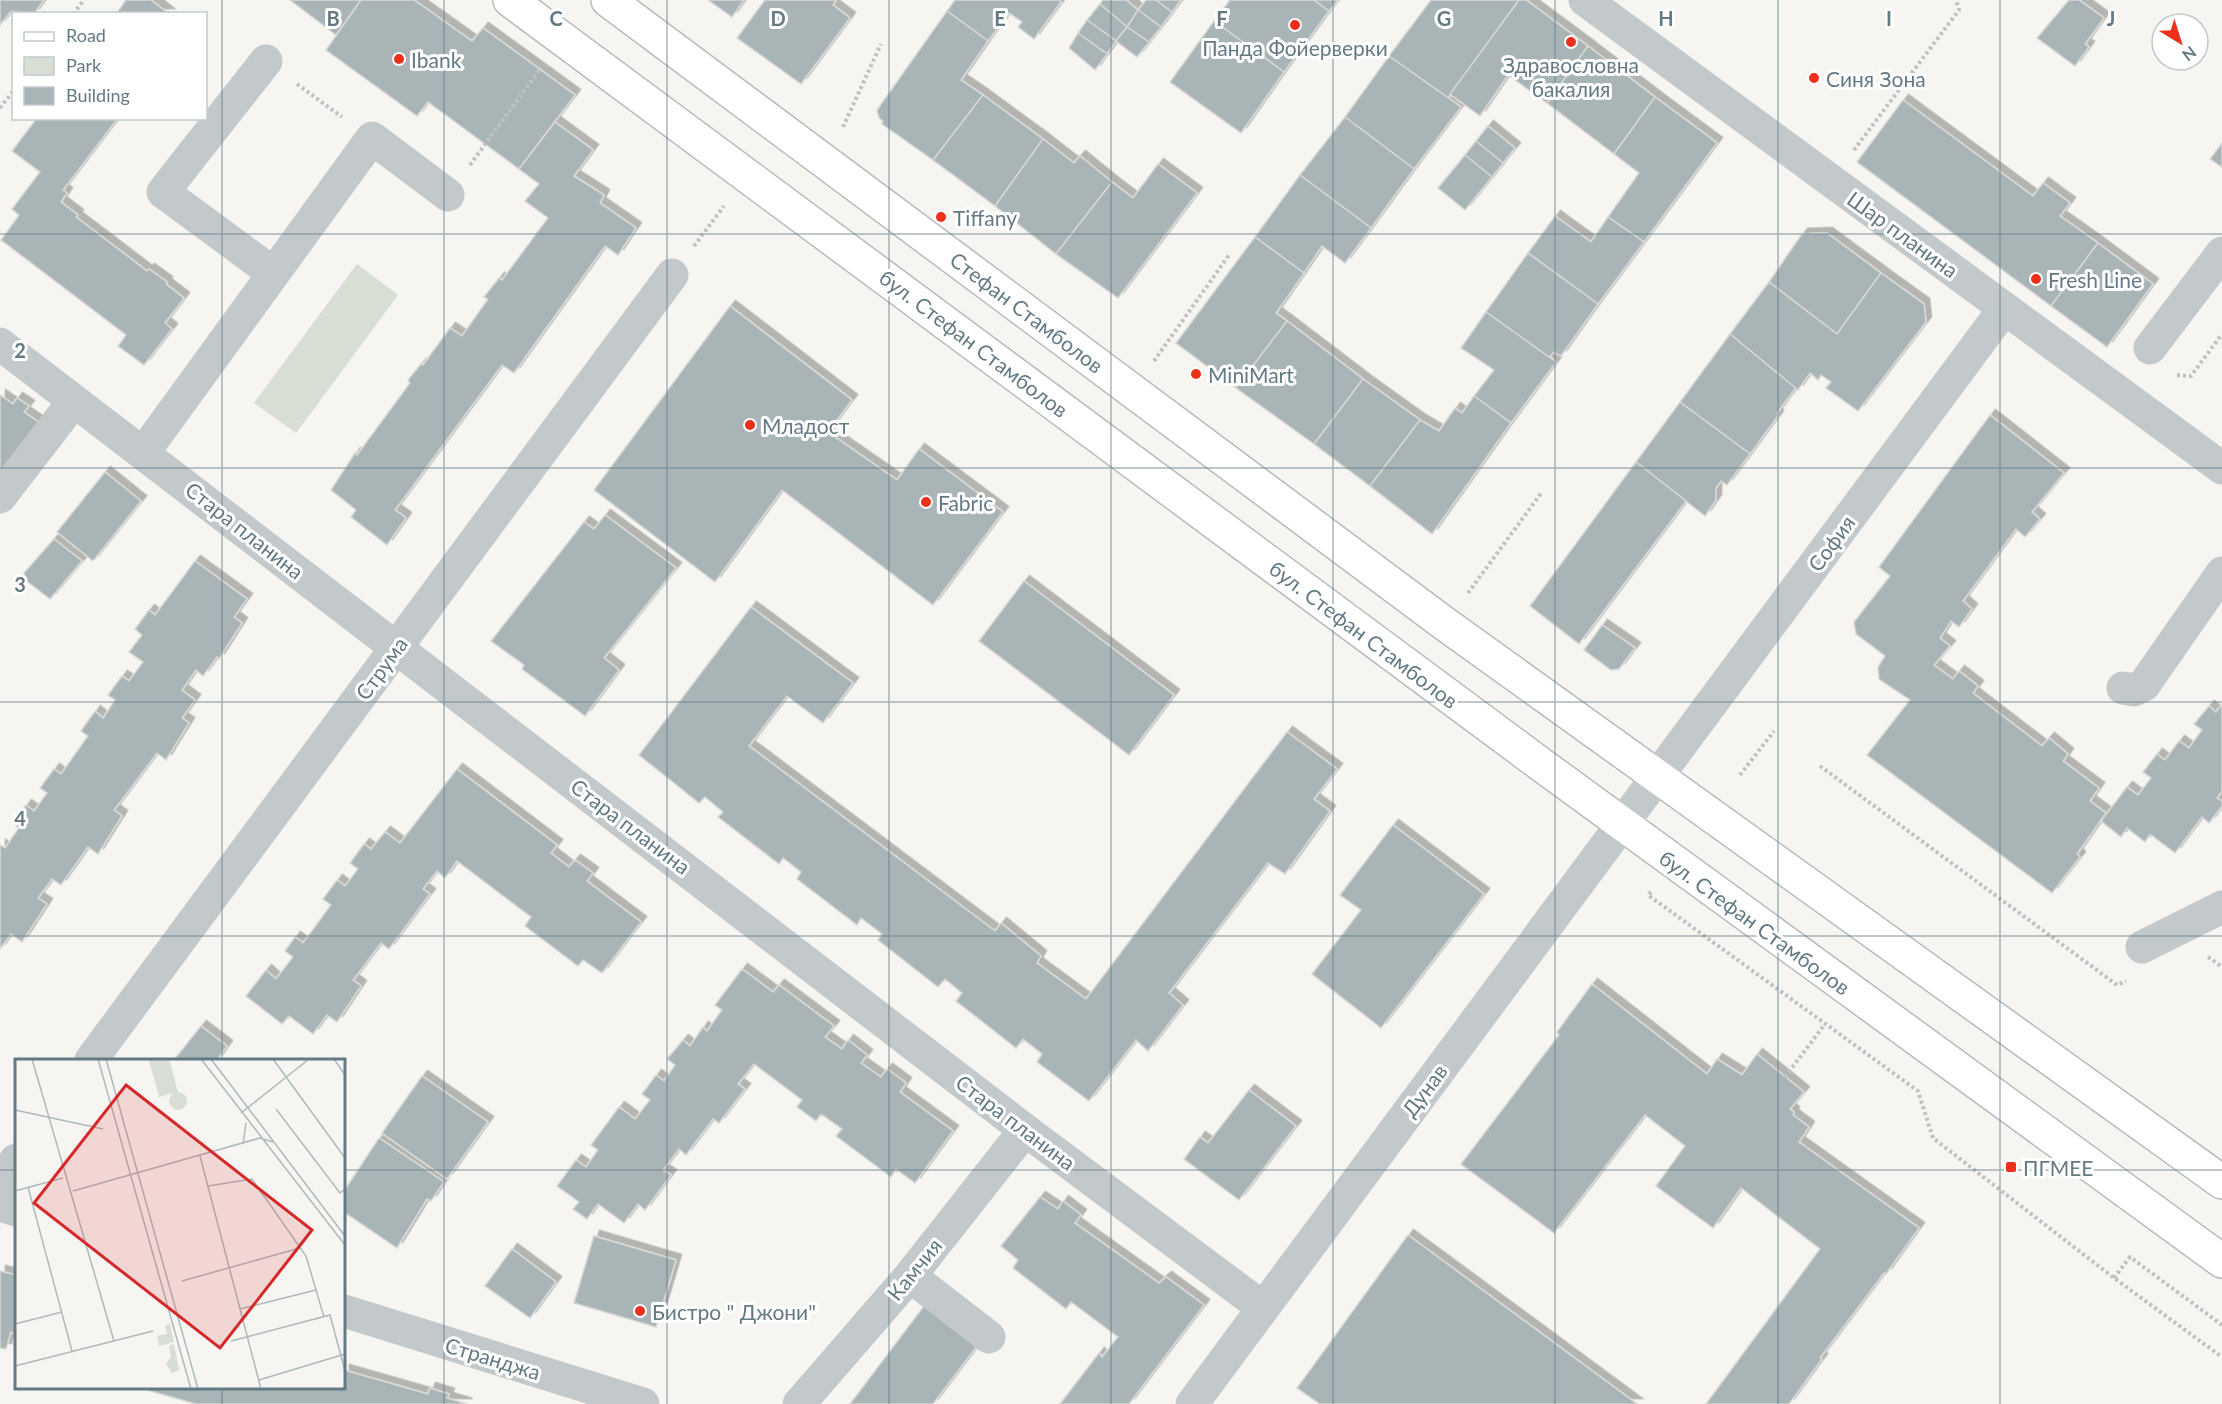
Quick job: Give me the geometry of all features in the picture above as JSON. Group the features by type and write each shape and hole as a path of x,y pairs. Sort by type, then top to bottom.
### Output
{"main road":[{"name":"бул. Стефан Стамболов","path":"510,0 748,174 1623,825 2222,1261"},
{"name":"Стефан Стамболов","path":"608,0 1445,624"},
{"path":"1445,624 2222,1182"}],"street":[{"name":"Шар планина","path":"1585,0 2222,468"},
{"path":"266,62 163,192 273,273"},
{"path":"144,452 372,138 448,195"},
{"path":"2150,348 2222,253"},
{"name":"Струма","path":"92,1059 672,275"},
{"name":"София","path":"1658,777 2004,309"},
{"name":"Стара планина","path":"0,345 144,452 1025,1130 1262,1307"},
{"path":"0,497 74,401"},
{"path":"2123,688 2134,690 2144,685 2222,573"},
{"name":"Дунав","path":"1192,1404 1658,777"},
{"path":"2142,947 2222,907"},
{"name":"Камчия","path":"799,1404 910,1276 1025,1130"},
{"path":"0,1183 15,1162"},
{"path":"0,1205 15,1210"},
{"path":"910,1276 989,1337"},
{"name":"Странджа","path":"345,1311 643,1404"}],"path":[{"path":"75,12 84,0"},
{"path":"1853,152 1959,10 1956,0"},
{"path":"448,195 562,40"},
{"path":"827,163 881,44"},
{"path":"266,62 372,138"},
{"path":"0,108 12,93"},
{"path":"672,275 748,174"},
{"path":"1133,391 1229,255"},
{"path":"2170,375 2191,376 2222,334"},
{"path":"1445,624 1542,492"},
{"path":"1740,775 1774,731"},
{"path":"1820,766 2117,985"},
{"path":"1648,895 1918,1091 1933,1138 2114,1278 2222,1357"},
{"path":"1785,1077 1825,1024"},
{"path":"2114,1278 2130,1257 2222,1325"}],"green space":[{"path":"357,264 398,295 296,433 254,403"}],"building":[{"path":"0,0 44,0 35,12 11,11 0,25"},
{"path":"126,0 151,0 166,12 117,12"},
{"path":"290,0 361,0 336,35"},
{"path":"361,0 414,0 472,41 483,28 575,95 519,169 428,102 417,116 326,50"},
{"path":"708,0 744,0 732,17"},
{"path":"765,0 836,0 833,5 850,18 801,84 737,38"},
{"path":"955,0 1059,0 1061,2 1034,39 1018,27 1022,22 1009,13 988,41 947,11"},
{"path":"1103,0 1126,0 1138,10 1127,27 1100,4"},
{"path":"1146,0 1156,0 1172,12 1161,27 1138,10"},
{"path":"1156,0 1181,0 1172,12"},
{"path":"1230,0 1314,0 1329,11 1284,72 1214,21"},
{"path":"1314,0 1338,0 1329,11"},
{"path":"1431,0 1519,0 1448,98 1389,56"},
{"path":"1519,0 1526,0 1588,46 1547,103 1508,75 1480,116 1450,94"},
{"path":"2069,0 2079,0 2104,18 2085,44 2089,47 2075,66 2037,38"},
{"path":"1100,4 1127,27 1116,41 1087,20"},
{"path":"1138,10 1161,27 1149,42 1127,27"},
{"path":"947,11 988,41 961,80 983,95 933,160 882,124 883,121 879,118 877,110"},
{"path":"1087,20 1116,41 1107,54 1078,33"},
{"path":"1214,21 1284,72 1241,133 1170,82"},
{"path":"1127,27 1149,42 1137,57 1116,41"},
{"path":"1078,33 1107,54 1095,70 1069,48"},
{"path":"1588,46 1655,97 1614,154 1547,103"},
{"path":"1389,56 1461,107 1414,169 1345,117"},
{"path":"983,95 1043,139 995,206 933,160"},
{"path":"1655,97 1717,143 1644,242 1608,217 1639,173 1614,154"},
{"path":"1903,100 2033,196 2043,183 2070,203 2060,216 2098,243 2051,306 1857,162"},
{"path":"1345,117 1414,169 1371,228 1300,175"},
{"path":"35,120 116,120 63,190 67,193 61,202 78,215 76,217 147,271 149,269 167,282 166,284 184,298 165,323 172,329 144,365 118,346 126,335 1,240 19,215 12,209 40,172 12,151"},
{"path":"555,122 593,150 574,176 604,195 600,203 636,228 618,255 605,246 514,373 502,365 395,510 406,518 387,545 351,517 356,510 331,490 355,453 357,455 410,383 408,380 421,364 423,365 450,328 462,336 488,299 484,297 499,278 502,280 548,218 525,201 539,184 519,169"},
{"path":"1488,126 1515,148 1503,163 1476,141"},
{"path":"1043,139 1074,163 1080,156 1112,182 1056,254 995,206"},
{"path":"1476,141 1503,163 1492,177 1465,155"},
{"path":"2222,143 2222,167 2210,159"},
{"path":"1465,155 1492,177 1465,210 1438,188"},
{"path":"1158,164 1197,193 1118,298 1056,254 1112,182 1133,198"},
{"path":"1300,175 1371,228 1345,263 1322,246 1304,273 1255,237"},
{"path":"1555,216 1591,242 1608,217 1644,242 1598,304 1528,253"},
{"path":"1827,233 1881,273 1837,334 1769,282 1802,234"},
{"path":"1255,237 1304,273 1276,313 1287,321 1236,388 1176,343"},
{"path":"2098,243 2153,284 2107,347 2051,306"},
{"path":"1528,253 1598,304 1561,356 1554,352 1550,356 1556,362 1486,312"},
{"path":"1881,273 1924,304 1926,322 1858,411 1826,388 1831,382 1821,375 1818,380 1810,373 1798,390 1730,334 1769,282 1837,334"},
{"path":"730,306 852,400 828,432 897,480 919,449 1003,512 933,605 782,490 715,582 594,490"},
{"path":"1486,312 1556,362 1511,423 1474,396 1494,370 1461,348"},
{"path":"1287,321 1363,379 1314,444 1236,388"},
{"path":"1730,334 1798,390 1795,389 1777,413 1778,416 1750,454 1680,402"},
{"path":"1363,379 1420,420 1370,486 1314,444"},
{"path":"0,395 13,404 17,398 29,406 24,412 40,423 0,481"},
{"path":"1474,396 1511,423 1432,534 1370,486 1420,420 1439,431 1455,408 1462,413"},
{"path":"1680,402 1750,454 1727,485 1721,481 1716,488 1716,500 1705,516 1636,462"},
{"path":"1990,415 2064,473 2032,512 2040,519 2025,537 2016,529 1963,601 1972,609 1959,627 1951,621 1940,638 1950,646 1934,665 1953,679 1959,671 1978,686 1973,693 2042,746 2049,738 2068,754 2063,761 2099,788 2090,801 2106,813 2077,854 2080,857 2052,893 1867,755 1910,700 1879,679 1878,667 1885,656 1856,634 1854,622 1890,576 1879,567"},
{"path":"1636,462 1686,501 1579,644 1530,606"},
{"path":"105,472 141,501 93,561 57,532"},
{"path":"605,515 676,568 604,658 619,670 585,716 522,669 524,665 491,641 584,522 594,529"},
{"path":"54,539 82,561 50,599 24,579 24,573"},
{"path":"195,561 247,599 234,617 242,623 219,659 217,657 203,676 196,670 182,690 195,700 182,718 189,723 166,760 157,753 114,810 122,816 98,854 88,847 61,885 52,879 38,898 47,904 22,942 11,934 0,949 0,845 5,848 19,828 13,823 26,805 34,811 47,793 40,788 54,769 61,774 88,736 81,731 95,711 103,718 115,700 108,695 122,676 129,681 143,662 129,652 142,635 135,629 149,610 155,615"},
{"path":"1024,581 1174,695 1129,755 979,641"},
{"path":"751,607 853,683 823,723 787,696 749,746 995,931 1001,923 1041,956 1037,963 1086,999 1287,732 1337,769 1314,799 1330,811 1285,874 1268,863 1169,993 1183,1005 1148,1051 1136,1040 1089,1101 1037,1062 1042,1054 1023,1039 1016,1048 956,1001 962,993 945,979 938,987 878,940 882,934 861,918 857,925 797,879 801,872 783,858 779,864 718,817 723,812 705,797 699,803 639,755"},
{"path":"1602,625 1635,648 1619,669 1611,670 1584,650"},
{"path":"2222,704 2222,791 2217,798 2222,801 2222,806 2209,823 2202,817 2175,853 2150,834 2145,842 2127,828 2121,837 2101,821 2127,787 2138,795 2151,778 2143,772 2157,754 2165,760 2179,741 2189,748 2202,730 2194,724 2209,706 2216,712"},
{"path":"457,769 557,845 551,853 569,867 575,860 593,873 587,881 641,922 602,973 583,960 578,966 525,926 531,917 457,861 445,878 437,871 423,889 430,894 389,949 381,943 353,980 361,986 337,1022 327,1015 313,1034 289,1016 282,1024 246,996 266,970 276,979 293,957 285,951 295,937 303,943 331,905 323,899 337,880 345,886 358,869 350,863 364,844 371,849 385,832 400,843"},
{"path":"1393,825 1484,894 1381,1028 1312,974 1361,910 1340,895"},
{"path":"742,969 773,992 779,985 834,1026 825,1037 842,1049 848,1040 867,1055 861,1063 881,1077 887,1069 906,1083 900,1092 953,1131 915,1183 896,1169 891,1177 836,1136 842,1129 821,1114 816,1121 797,1107 802,1100 754,1064 738,1084 745,1089 719,1123 713,1119 686,1155 679,1149 663,1170 671,1175 645,1210 638,1204 624,1223 598,1204 587,1219 573,1209 579,1202 557,1186 576,1160 586,1167 598,1150 591,1145 619,1107 635,1119 650,1100 642,1094 656,1075 664,1081 675,1065 667,1059 683,1040 690,1046 703,1027 707,1031 722,1010 715,1005"},
{"path":"1592,984 1707,1074 1717,1059 1742,1075 1757,1054 1804,1092 1790,1109 1794,1112 1793,1115 1809,1127 1799,1142 1919,1228 1820,1358 1822,1359 1789,1404 1706,1404 1820,1249 1741,1188 1713,1228 1656,1186 1685,1146 1645,1115 1554,1233 1461,1164 1559,1035 1557,1032"},
{"path":"201,1026 227,1046 218,1059 175,1059"},
{"path":"422,1076 488,1122 447,1179 382,1133"},
{"path":"1249,1090 1296,1126 1239,1200 1184,1159 1200,1137 1208,1143"},
{"path":"379,1138 444,1182 431,1201 427,1199 397,1248 345,1213 345,1189"},
{"path":"1040,1197 1058,1209 1063,1201 1081,1215 1075,1223 1159,1283 1166,1277 1204,1305 1129,1404 1060,1404 1099,1353 1102,1357 1118,1337 1071,1302 1066,1309 1013,1268 1018,1260 1001,1246"},
{"path":"1408,1235 1637,1404 1320,1404 1297,1388"},
{"path":"594,1236 676,1260 656,1327 574,1303"},
{"path":"512,1249 556,1282 530,1318 485,1286"},
{"path":"0,1271 15,1275 15,1334 11,1332 6,1349 0,1348"},
{"path":"924,1306 977,1346 933,1404 850,1404"},
{"path":"345,1370 428,1394 430,1388 449,1394 447,1398 467,1404 196,1404 147,1390 345,1389"}],"place":[{"name":"Панда Фойерверки","path":"1295,25"},
{"name":"Здравословна бакалия","path":"1571,42"},
{"name":"Ibank","path":"399,59"},
{"name":"Синя Зона","path":"1814,78"},
{"name":"Tiffany","path":"941,217"},
{"name":"Fresh Line","path":"2036,279"},
{"name":"MiniMart","path":"1196,374"},
{"name":"Младост","path":"750,425"},
{"name":"Fabric","path":"926,502"},
{"name":"ПГМЕЕ","path":"2011,1167"},
{"name":"Бистро \" Джони\"","path":"640,1311"}]}
